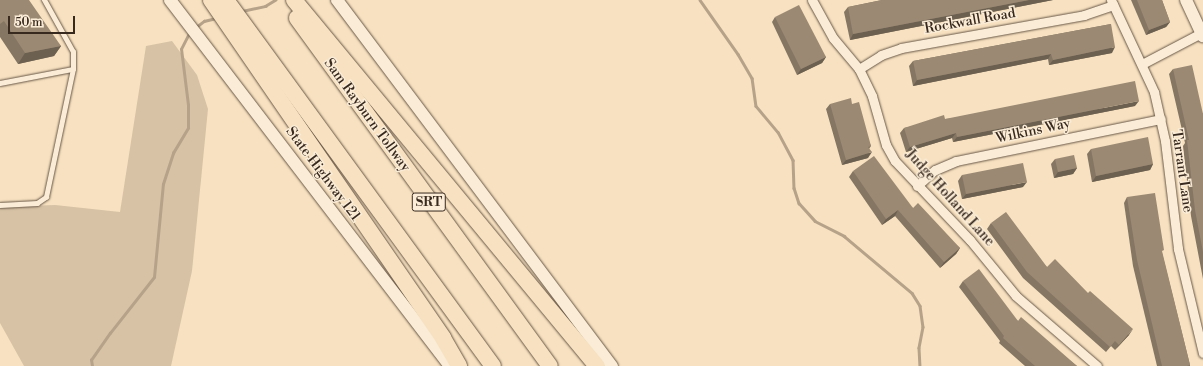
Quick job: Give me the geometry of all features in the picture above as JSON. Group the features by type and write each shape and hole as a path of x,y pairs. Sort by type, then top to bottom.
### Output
{"highway":[{"path":"211,0 266,69 493,366"},
{"path":"226,0 266,69 443,338 459,366"},
{"name":"Sam Rayburn Tollway","path":"283,0 315,34 550,366"},
{"path":"294,0 315,34 597,366"}],"main road":[{"name":"State Highway 121","path":"170,0 216,58 450,366"},
{"path":"337,0 612,366"},
{"path":"1186,0 1202,34"}],"street":[{"name":"Judge Holland Lane","path":"812,0 833,38 859,69 872,96 886,145 895,161 917,186 970,240 1016,296 1096,366"},
{"name":"Rockwall Road","path":"859,69 880,55 901,48 1084,15 1112,2"},
{"name":"Tarrant Lane","path":"1112,2 1127,38 1142,64 1154,92 1161,119 1178,249 1203,353"},
{"path":"1142,64 1202,34"},
{"name":"Wilkins Way","path":"917,186 936,170 956,161 1161,119"}],"lane":[{"path":"0,204 37,203 46,197 73,69 73,52 44,0"},
{"path":"0,83 73,69"}],"shaded area":[{"path":"172,41 197,75 208,109 192,271 171,366 24,366 0,323 0,207 55,205 120,212 146,46"}],"building":[{"path":"0,0 29,0 61,46 25,53 4,21 0,24"},
{"path":"882,0 1029,0 853,34 848,7"},
{"path":"1137,0 1162,0 1170,22 1149,30"},
{"path":"799,5 826,57 801,69 775,17"},
{"path":"1111,24 1115,47 1053,60 1051,54 917,80 913,61"},
{"path":"1192,65 1203,114 1203,252 1195,210 1187,140 1189,140 1173,69"},
{"path":"1135,81 1139,101 957,137 956,133 910,147 904,128 944,115 945,119"},
{"path":"851,98 852,104 859,102 871,146 868,147 872,152 846,160 830,104"},
{"path":"1148,137 1153,164 1096,176 1091,149"},
{"path":"1074,155 1077,168 1058,172 1055,159"},
{"path":"874,156 913,208 918,203 960,248 944,262 898,210 886,219 853,171"},
{"path":"1023,163 1027,182 966,194 962,175"},
{"path":"1155,193 1164,250 1162,251 1190,365 1187,366 1162,366 1137,260 1127,197"},
{"path":"1006,212 1047,267 1055,259 1088,293 1090,291 1133,329 1119,345 1115,341 1110,347 1027,272 991,223"},
{"path":"979,269 1018,321 1021,317 1077,366 1035,366 1003,338 1004,336 963,281"}],"waterway":[{"path":"242,11 265,6 275,0"},
{"path":"700,0 738,54 752,78 756,106 778,132 793,160 794,188 799,203 815,221 844,236 912,293 920,306 923,327 919,348 920,366"},
{"path":"196,27 204,21 216,18"},
{"path":"92,366 91,360 154,277 163,184 173,153 188,128 188,105 181,49 190,31"}]}
